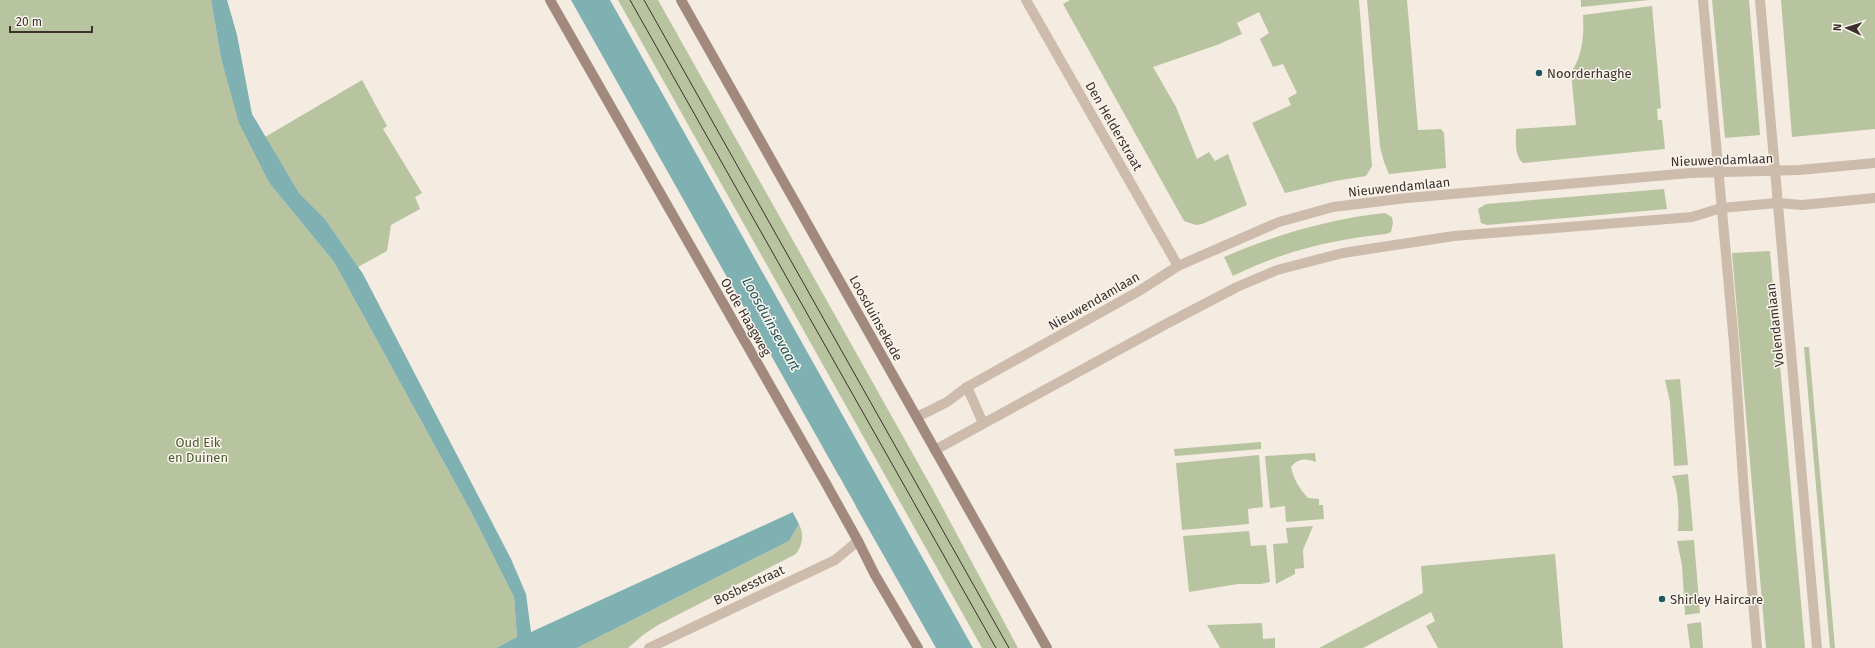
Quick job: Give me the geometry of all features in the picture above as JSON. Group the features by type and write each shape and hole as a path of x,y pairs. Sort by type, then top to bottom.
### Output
{"main road":[{"name":"Oude Haagweg","path":"550,0 848,522 875,575 918,648"},
{"name":"Loosduinsekade","path":"682,0 1047,648"}],"street":[{"name":"Den Helderstraat","path":"1026,0 1178,266"},
{"path":"1703,0 1734,343 1744,494 1757,648"},
{"name":"Volendamlaan","path":"1760,0 1817,648"},
{"name":"Nieuwendamlaan","path":"917,417 947,402 967,387 1139,291 1178,266 1280,222 1332,207 1414,198 1690,173 1774,170 1875,162"},
{"path":"935,450 1237,287 1277,270 1343,253 1454,236 1692,217 1721,208 1777,203 1802,205 1875,198"},
{"path":"967,387 983,424"},
{"name":"Bosbesstraat","path":"649,648 835,560 858,541"}],"green space":[{"name":"Oud Eik en Duinen","path":"0,0 211,0 221,58 270,184 334,262 470,510 514,597 517,637 496,648 0,648"},
{"path":"618,0 658,0 932,488 1018,648 982,648"},
{"path":"1070,0 1359,0 1372,166 1366,176 1335,181 1285,193 1252,123 1291,105 1288,98 1297,93 1283,64 1273,67 1260,39 1269,33 1259,12 1237,23 1242,34 1217,45 1153,67 1176,107 1197,159 1209,152 1215,161 1228,154 1247,205 1202,224 1196,225 1184,221 1063,4"},
{"path":"1367,0 1407,0 1418,130 1441,129 1444,133 1446,168 1389,174 1380,147"},
{"path":"1581,0 1649,0 1581,7"},
{"path":"1712,0 1749,0 1760,135 1725,138"},
{"path":"1781,0 1875,0 1875,129 1792,137"},
{"path":"1652,6 1661,108 1657,109 1658,120 1662,120 1665,149 1523,163 1517,152 1516,129 1576,125 1571,72 1578,59 1582,45 1583,15"},
{"path":"362,80 387,126 383,129 422,193 415,197 420,209 391,225 387,251 358,267 325,219 299,193 265,137"},
{"path":"1664,189 1667,209 1487,225 1481,223 1478,209 1486,204"},
{"path":"1385,213 1392,217 1393,223 1391,232 1386,234 1346,239 1289,253 1233,276 1224,257 1303,229 1343,219"},
{"path":"1770,251 1805,648 1766,648 1732,253"},
{"path":"1804,347 1809,347 1835,648 1830,648"},
{"path":"1680,379 1688,465 1674,466 1670,402 1665,380"},
{"path":"1261,442 1261,449 1175,456 1174,449"},
{"path":"1315,453 1316,462 1299,460 1291,467 1295,480 1305,495 1308,498 1319,499 1319,505 1323,505 1324,519 1286,522 1285,506 1270,508 1265,456"},
{"path":"1259,455 1263,507 1248,509 1249,524 1182,530 1176,463"},
{"path":"1688,474 1693,531 1678,531 1677,496 1672,476"},
{"path":"799,524 802,532 802,539 796,554 658,625 628,648 577,648 789,541"},
{"path":"1313,526 1303,550 1304,568 1295,569 1295,574 1276,584 1273,544 1288,543 1286,528"},
{"path":"1249,531 1251,546 1266,545 1270,582 1261,584 1238,584 1189,592 1183,536"},
{"path":"1694,540 1700,613 1685,615 1682,565 1677,541"},
{"path":"1555,554 1563,648 1438,648 1426,626 1435,621 1431,612 1363,648 1319,648 1423,593 1421,566"},
{"path":"1701,622 1703,648 1690,648 1687,624"},
{"path":"1262,623 1263,639 1275,638 1275,648 1220,648 1207,625"}],"water":[{"name":"Loosduinsevaart","path":"211,0 227,0 237,35 252,114 299,193 325,219 363,274 511,559 526,594 531,632 793,512 844,485 571,0 610,0 973,648 936,648 850,496 799,524 789,541 577,648 496,648 517,637 514,597 470,510 334,262 270,184 239,123 221,58"}],"pier":[{"path":"837,476 839,476 856,506 854,507 849,498 800,526 792,511 841,484"}],"tram line":[{"path":"630,0 996,648"},
{"path":"644,0 1009,648"}],"place":[{"name":"Noorderhaghe","path":"1539,73"},
{"name":"Shirley Haircare","path":"1662,599"}]}
